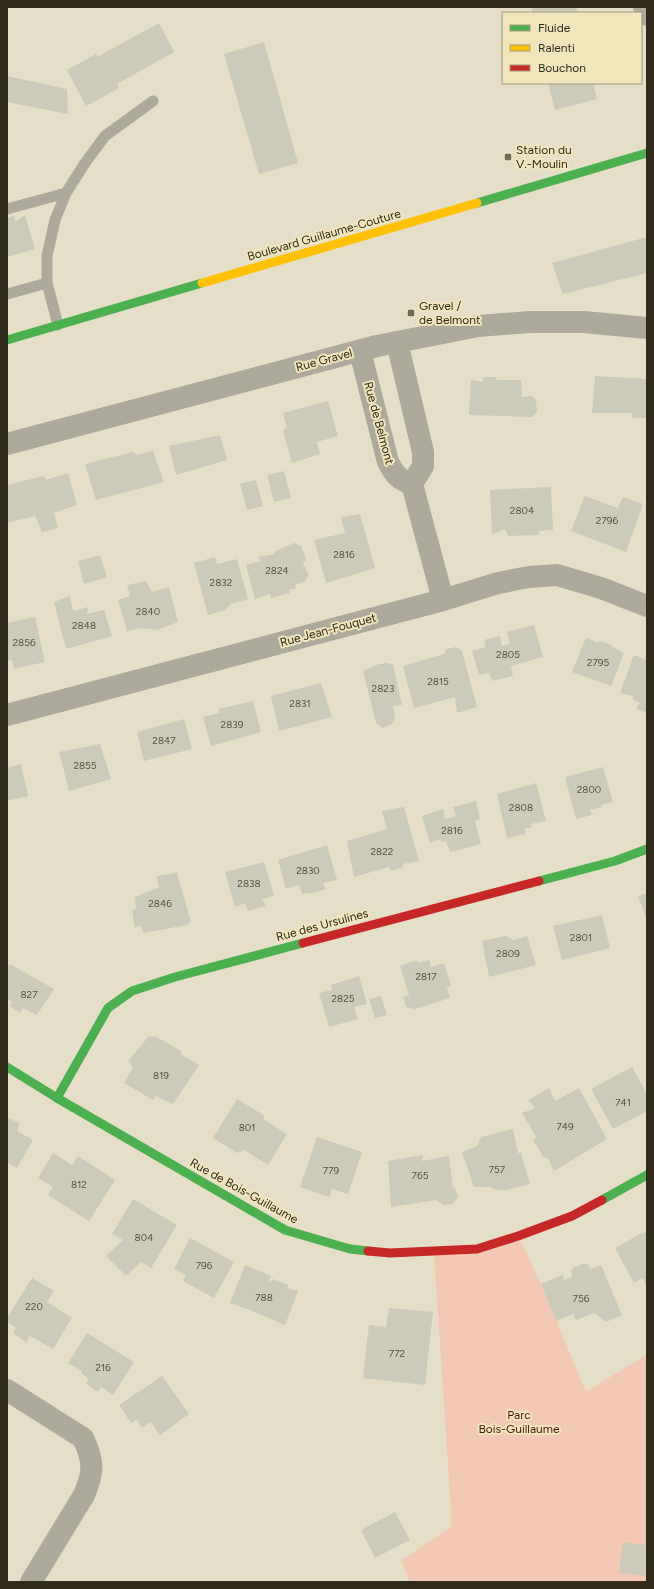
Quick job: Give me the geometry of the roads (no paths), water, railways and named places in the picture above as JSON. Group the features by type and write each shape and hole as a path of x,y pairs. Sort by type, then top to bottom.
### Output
{"street":[{"path":"644,7 647,15"},
{"name":"Boulevard Guillaume-Couture","path":"7,340 647,153"},
{"name":"Rue Gravel","path":"7,444 360,351 478,326 530,322 584,322 647,328"},
{"path":"397,342 423,452 423,466 412,484 443,600"},
{"name":"Rue de Belmont","path":"360,351 388,462 394,474 402,480 412,484"},
{"name":"Rue Jean-Fouquet","path":"7,715 521,578 557,575 601,588 647,606"},
{"name":"Rue des Ursulines","path":"57,1098 108,1008 132,990 175,976 615,861 647,849"},
{"name":"Rue de Bois-Guillaume","path":"7,1067 57,1098 285,1230 350,1249 390,1253 477,1248 518,1236 572,1216 647,1175"},
{"path":"7,1390 83,1438 90,1451 92,1465 91,1480 84,1495 31,1582"}],"lane":[{"path":"58,325 47,283 47,256 55,220 66,193 85,163 105,136 153,101"},
{"path":"7,210 66,193"},
{"path":"7,294 47,283"}],"place":[{"name":"Station du V.-Moulin","path":"508,157"},
{"name":"Gravel / de Belmont","path":"411,313"}],"park label":[{"name":"Parc Bois-Guillaume","path":"519,1422"}]}
